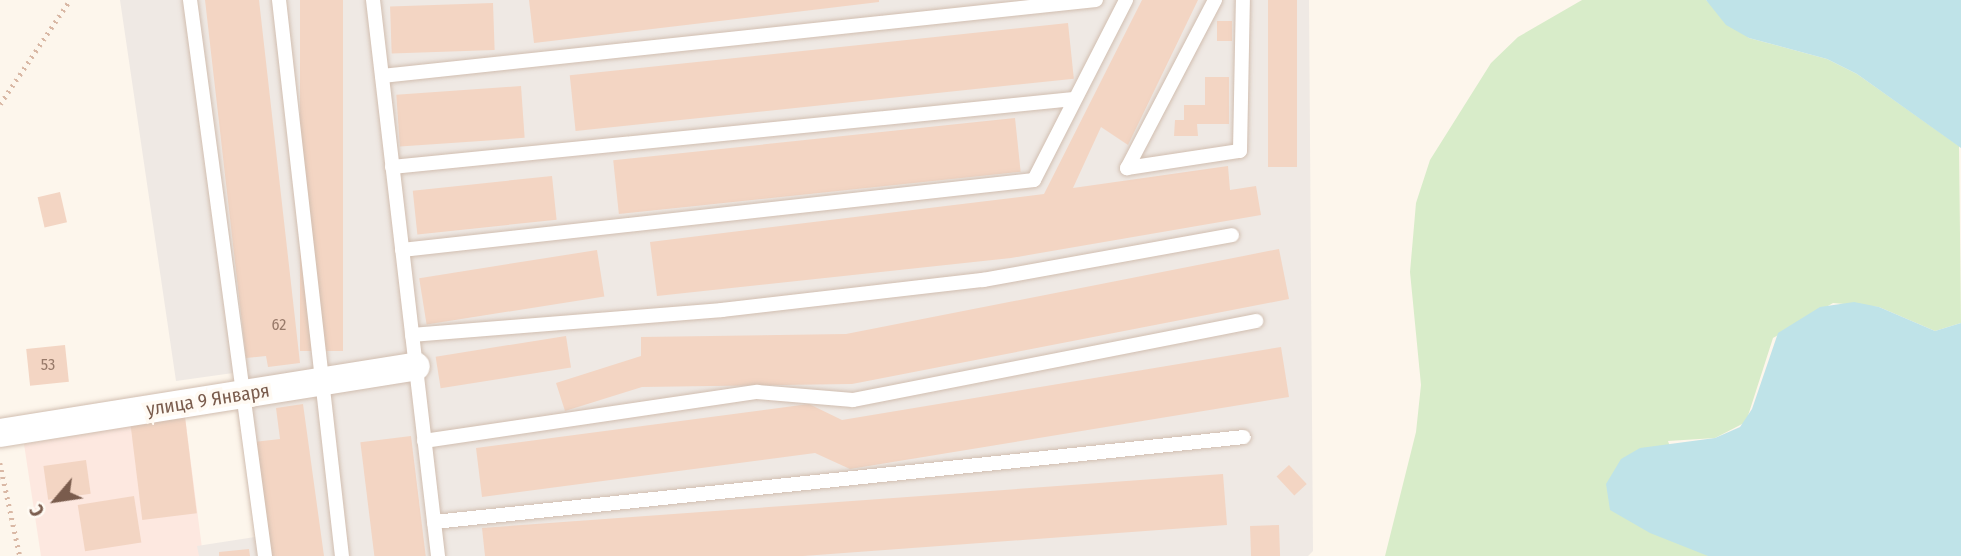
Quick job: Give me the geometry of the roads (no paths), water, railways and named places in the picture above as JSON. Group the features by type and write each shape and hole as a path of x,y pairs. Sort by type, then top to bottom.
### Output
{"street":[{"name":"улица 9 Января","path":"0,433 416,366"}],"lane":[{"path":"190,0 265,556"},
{"path":"279,0 320,381 342,556"},
{"path":"373,0 438,556"},
{"path":"382,76 1096,0"},
{"path":"402,250 1034,180 1126,0"},
{"path":"1215,0 1127,168 1240,151 1244,0"},
{"path":"392,167 1074,99"},
{"path":"412,335 722,310 969,281 1232,236"},
{"path":"424,441 757,392 853,400 1256,321"},
{"path":"434,522 1244,437"}],"water":[{"path":"1706,0 1961,0 1961,148 1857,74 1827,59 1749,38 1726,25"},
{"path":"1854,302 1879,307 1935,331 1961,323 1961,556 1708,556 1650,533 1610,510 1606,484 1621,459 1640,448 1715,438 1740,427 1752,409 1778,333 1820,307"}]}
